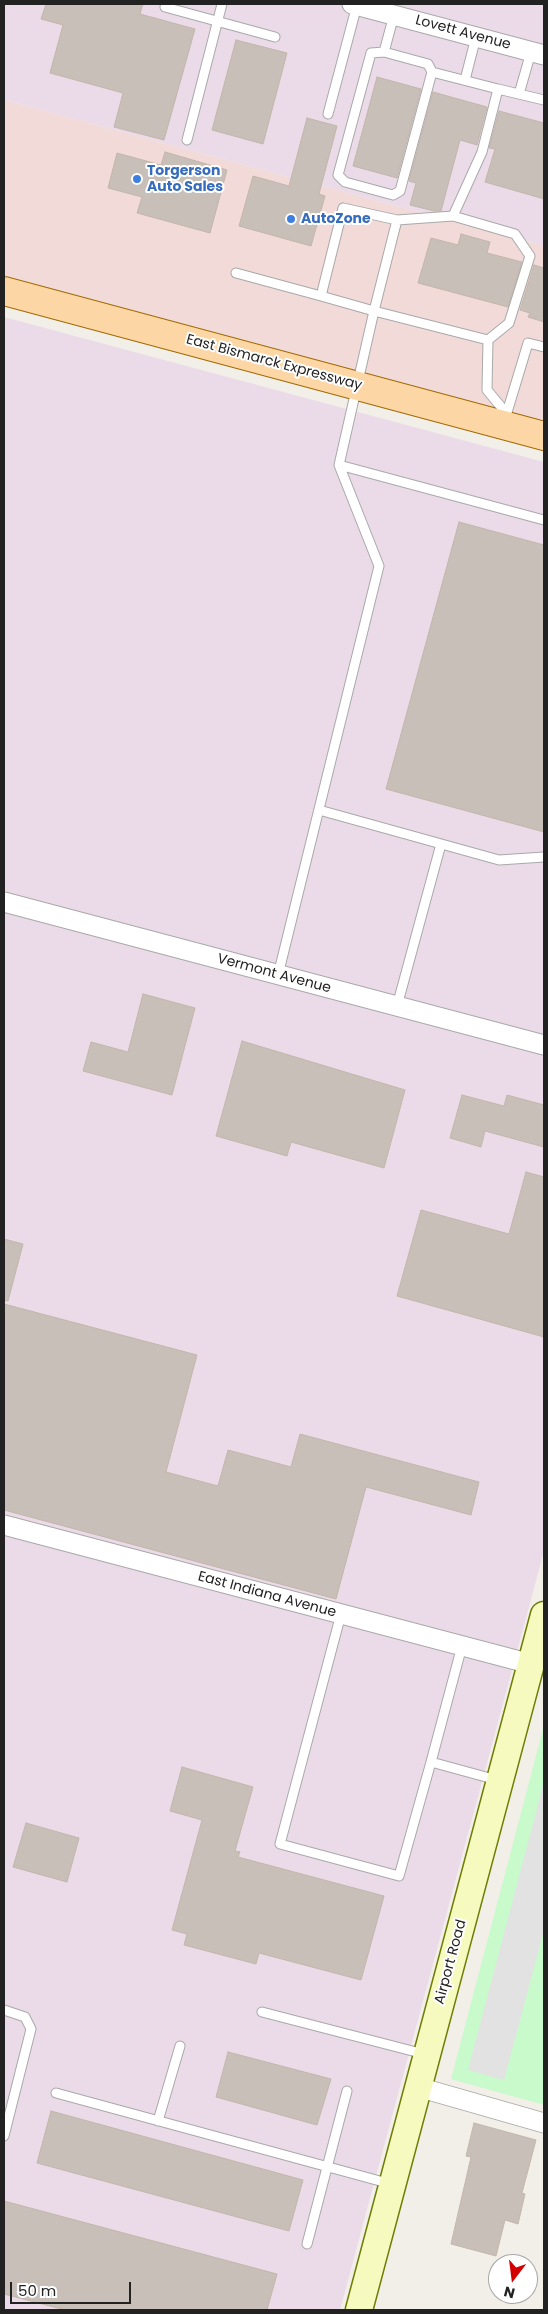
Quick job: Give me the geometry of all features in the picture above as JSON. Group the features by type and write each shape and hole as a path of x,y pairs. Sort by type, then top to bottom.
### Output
{"main road":[{"name":"East Bismarck Expressway","path":"4,291 358,386 505,419 544,436"},
{"name":"Airport Road","path":"358,2310 544,1615"}],"street":[{"name":"Lovett Avenue","path":"355,4 538,53"},
{"name":"Vermont Avenue","path":"4,902 544,1045"},
{"name":"East Indiana Avenue","path":"4,1525 531,1664"},
{"path":"418,2087 544,2123"}],"lane":[{"path":"187,140 222,4"},
{"path":"328,114 355,4"},
{"path":"165,7 274,37"},
{"path":"384,52 394,15"},
{"path":"465,80 476,37"},
{"path":"384,52 428,64 432,72 400,191 393,195 345,182 338,175 371,53 384,52"},
{"path":"519,94 538,53"},
{"path":"432,72 544,100"},
{"path":"453,216 482,152 498,89"},
{"path":"321,296 343,208 397,220 453,216 515,234 530,256 509,323 488,340 487,390 505,419"},
{"path":"278,975 378,566 339,465 397,220"},
{"path":"236,273 488,340"},
{"path":"505,419 528,343 544,348"},
{"path":"339,465 544,520"},
{"path":"319,810 499,860 544,858"},
{"path":"397,1006 441,844"},
{"path":"341,1614 280,1844 399,1876 462,1646"},
{"path":"431,1762 500,1780"},
{"path":"4,2010 25,2017 31,2029 4,2136"},
{"path":"262,2012 427,2055"},
{"path":"158,2120 180,2046"},
{"path":"307,2244 347,2091"},
{"path":"56,2093 392,2184"}],"shaded area":[{"path":"4,4 544,4 544,246 4,100"},
{"path":"4,100 544,246 544,424 4,279"},
{"path":"4,317 544,462 544,1551 340,2310 4,2310"},
{"path":"544,1782 544,1930 504,2080 468,2070"}],"green space":[{"path":"544,1725 544,2105 451,2079"}],"building":[{"path":"46,4 143,4 140,14 195,29 164,140 114,127 123,93 50,73 63,25 41,19"},
{"path":"236,40 287,53 263,144 212,130"},
{"path":"377,77 421,89 397,178 353,166"},
{"path":"433,92 487,107 477,145 460,140 441,211 410,205 416,183 409,181"},
{"path":"499,111 544,123 544,199 485,182 495,149 489,148"},
{"path":"307,118 337,126 319,194 325,196 311,246 239,226 253,176 289,186"},
{"path":"165,152 227,170 210,233 137,213 142,197 108,188 117,153 161,165"},
{"path":"461,234 490,242 487,253 522,262 508,307 418,283 431,238 458,245"},
{"path":"534,265 544,268 544,322 528,317 530,313 520,310"},
{"path":"459,522 544,545 544,832 386,789"},
{"path":"143,994 195,1008 172,1095 83,1071 91,1042 128,1052"},
{"path":"242,1041 405,1090 384,1168 291,1142 287,1156 216,1136"},
{"path":"462,1095 504,1106 507,1095 544,1105 544,1147 485,1131 481,1147 450,1138"},
{"path":"526,1172 544,1177 544,1337 397,1296 421,1210 509,1234"},
{"path":"4,1239 23,1244 8,1301 4,1300"},
{"path":"4,1304 197,1355 166,1472 218,1486 228,1450 291,1467 300,1434 479,1482 471,1515 366,1487 336,1599 4,1510"},
{"path":"182,1767 253,1787 235,1851 240,1852 238,1857 384,1896 361,1980 259,1953 256,1964 184,1945 187,1934 172,1930 202,1820 170,1811"},
{"path":"26,1823 79,1838 67,1882 13,1867"},
{"path":"228,2052 331,2079 317,2125 216,2097"},
{"path":"51,2111 303,2180 289,2231 37,2163"},
{"path":"474,2123 536,2140 522,2193 525,2194 518,2224 505,2220 496,2254 488,2254 451,2244 471,2157 466,2156"},
{"path":"4,2201 277,2274 267,2310 65,2310 4,2294"}],"place":[{"name":"Torgerson Auto Sales","path":"137,179"},
{"name":"AutoZone","path":"291,219"}]}
